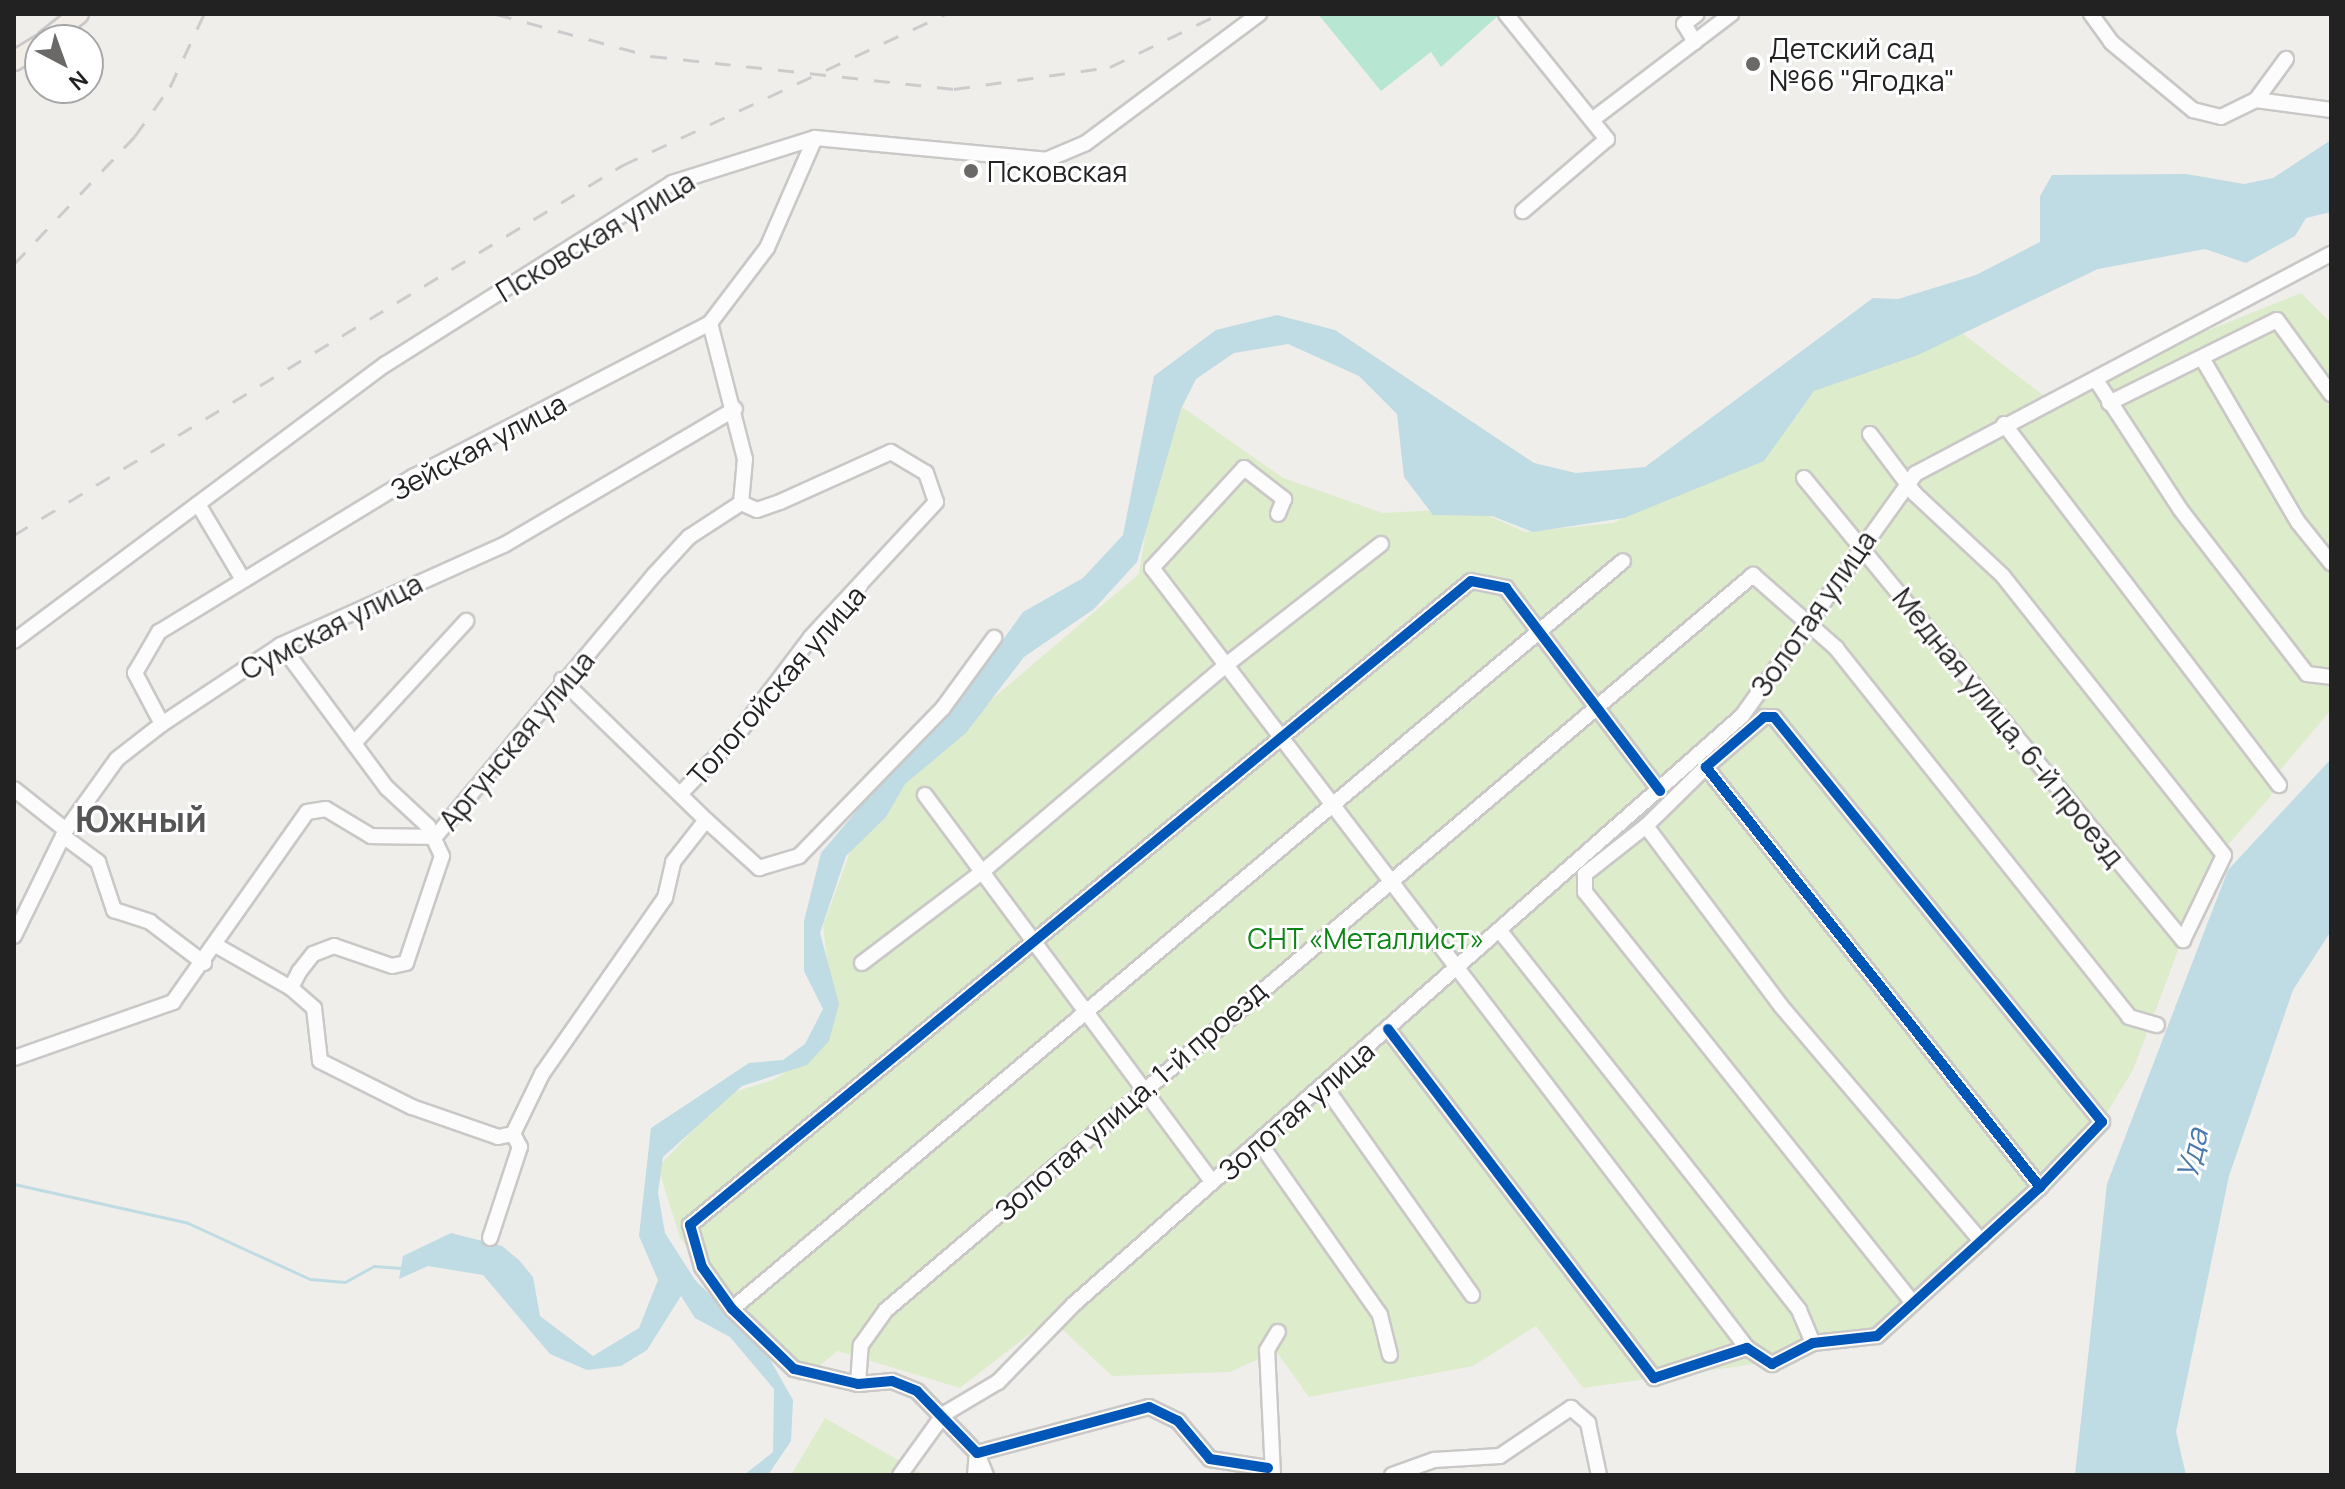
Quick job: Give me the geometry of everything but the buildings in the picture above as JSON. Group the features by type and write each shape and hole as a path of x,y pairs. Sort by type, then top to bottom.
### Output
{"street":[{"name":"Псковская улица","path":"14,641 386,364 672,183 815,138 1046,160 1086,143 1240,32 1259,14"},
{"path":"1506,14 1607,139 1523,211"},
{"path":"1695,42 1684,24 1697,14"},
{"path":"1592,120 1731,14"},
{"path":"2091,14 2111,42 2193,110 2221,117 2256,100 2286,59"},
{"path":"2256,100 2331,110"},
{"name":"Зейская улица","path":"162,724 139,687 136,661 159,632 242,578 413,477 710,323 767,248 815,138"},
{"name":"Золотая улица","path":"944,1414 998,1382 1074,1304 1640,809 1742,716 1804,621 1909,480 2004,424 2096,380 2331,254"},
{"path":"2109,403 2277,320 2331,394"},
{"path":"710,323 735,409 745,459 741,503"},
{"path":"2202,358 2298,522 2331,563"},
{"path":"2096,380 2180,509 2307,674 2331,677"},
{"name":"Сумская улица","path":"14,936 64,833 117,759 162,724 281,645 504,545 735,409"},
{"path":"2004,424 2279,785"},
{"path":"1870,434 1909,480"},
{"name":"Тологойская улица","path":"490,1238 520,1147 513,1134 583,1007 665,898 673,862 706,820 683,791 737,735 811,637 929,518 936,502 926,473 891,452 757,510 741,503"},
{"path":"1278,514 1284,499 1244,468 1152,568 1460,966 1747,1348 1772,1364 1813,1343 1877,1336 2040,1187 2102,1122 1778,719 1764,717 1706,767 1648,824 1585,874 1585,892 1913,1303"},
{"name":"Медная улица, 6-й проезд","path":"1804,478 1857,547 2183,940 2224,855 2012,588 1909,480"},
{"name":"Аргунская улица","path":"14,1058 159,1011 217,946 307,812 326,809 371,836 435,837 562,680 689,537 741,503"},
{"path":"198,504 242,578"},
{"path":"862,963 982,872 1226,665 1381,544"},
{"path":"732,1309 1623,561"},
{"name":"Золотая улица, 1-й проезд","path":"858,1384 858,1355 872,1324 1391,877 1753,575 1804,621"},
{"path":"986,1475 977,1453 944,1414 892,1381 858,1384 794,1369 732,1309 702,1267 690,1225 1038,943 1279,733 1471,581 1506,588 1660,791"},
{"path":"354,743 466,621"},
{"path":"1804,621 1836,648 2129,1017 2157,1025"},
{"path":"706,820 759,868 799,856 943,708 994,638"},
{"path":"281,645 354,743 435,837 442,856 406,963 392,966 322,948 291,988"},
{"path":"562,680 621,745 683,791"},
{"path":"1706,767 2040,1187"},
{"path":"14,789 98,862 114,910 150,922 204,963"},
{"path":"925,795 1038,943 1212,1182"},
{"path":"1640,809 1781,1006 1981,1241"},
{"path":"1500,931 1799,1310 1813,1343"},
{"path":"217,946 291,988 314,1008 316,1052 328,1070 498,1137 513,1134"},
{"path":"1388,1029 1654,1378 1747,1348"},
{"path":"1324,1085 1472,1295"},
{"path":"1259,1142 1380,1315 1390,1355"},
{"path":"977,1453 1149,1407 1178,1421 1210,1459 1271,1472 1267,1350 1278,1332"},
{"path":"1392,1475 1434,1460 1500,1456 1571,1408 1588,1423 1599,1475"},
{"path":"900,1475 944,1414"},
{"path":"975,1475 977,1453"}],"green space":[{"path":"1318,14 1500,14 1441,67 1431,52 1381,91"},
{"name":"СНТ «Металлист»","path":"2301,293 2331,323 2331,710 2277,774 2271,796 2210,865 2133,1070 2089,1142 1890,1326 1769,1362 1583,1388 1536,1326 1473,1366 1309,1397 1276,1351 1230,1372 1112,1376 1050,1318 960,1388 838,1351 799,1382 680,1238 658,1167 728,1094 773,1080 817,1051 830,984 823,926 850,852 918,762 1139,574 1157,459 1182,407 1283,478 1383,513 1471,508 1525,532 1613,523 1764,450 1799,400 1846,373 1958,330 2044,396"},
{"path":"825,1418 924,1475 791,1475"}],"water":[{"path":"2331,140 2331,212 2306,218 2295,236 2246,263 2205,249 2098,269 1918,355 1814,391 1764,461 1624,518 1533,532 1492,516 1433,515 1404,477 1397,414 1359,376 1288,344 1234,353 1196,379 1181,409 1137,562 1094,609 1024,657 966,733 905,784 886,817 846,856 820,933 839,1004 829,1041 807,1065 742,1086 663,1157 658,1193 665,1233 695,1280 764,1349 793,1400 791,1441 768,1475 744,1475 773,1452 774,1389 730,1337 695,1318 681,1296 647,1350 621,1366 587,1370 550,1354 483,1275 428,1266 399,1279 403,1256 451,1233 502,1246 519,1260 533,1277 540,1316 593,1356 639,1328 658,1280 639,1236 651,1128 749,1063 783,1060 805,1044 823,1009 804,971 804,921 821,853 915,742 954,708 1023,612 1083,578 1123,535 1154,376 1216,330 1277,315 1335,330 1534,463 1576,473 1645,467 1873,298 1898,299 1976,275 2040,242 2040,196 2052,175 2186,174 2244,184 2273,178"},
{"name":"Уда","path":"2331,759 2331,931 2293,990 2229,1176 2176,1432 2186,1475 2075,1475 2107,1184 2228,870"}],"waterway":[{"path":"14,1184 188,1223 310,1279 345,1282 374,1266 401,1268"}],"railway":[{"path":"14,264 135,136 170,87 204,14"},
{"path":"496,14 651,56 954,89 1110,67 1219,14"},
{"path":"14,535 623,165 946,14"}],"cycle path":[{"path":"1268,1468 1210,1459 1178,1421 1149,1407 977,1453 917,1391 892,1381 858,1384 794,1369 732,1309 702,1267 690,1225 1471,581 1506,588 1660,791"},
{"path":"1388,1029 1654,1378 1747,1348 1772,1364 1813,1343 1877,1336 2040,1187 2102,1122 1774,717 1764,717 1706,767 2040,1187"}],"place":[{"name":"Детский сад №66 \"Ягодка\"","path":"1753,64"},
{"name":"Псковская","path":"971,171"}],"district":[{"name":"Южный","path":"141,819"}]}
